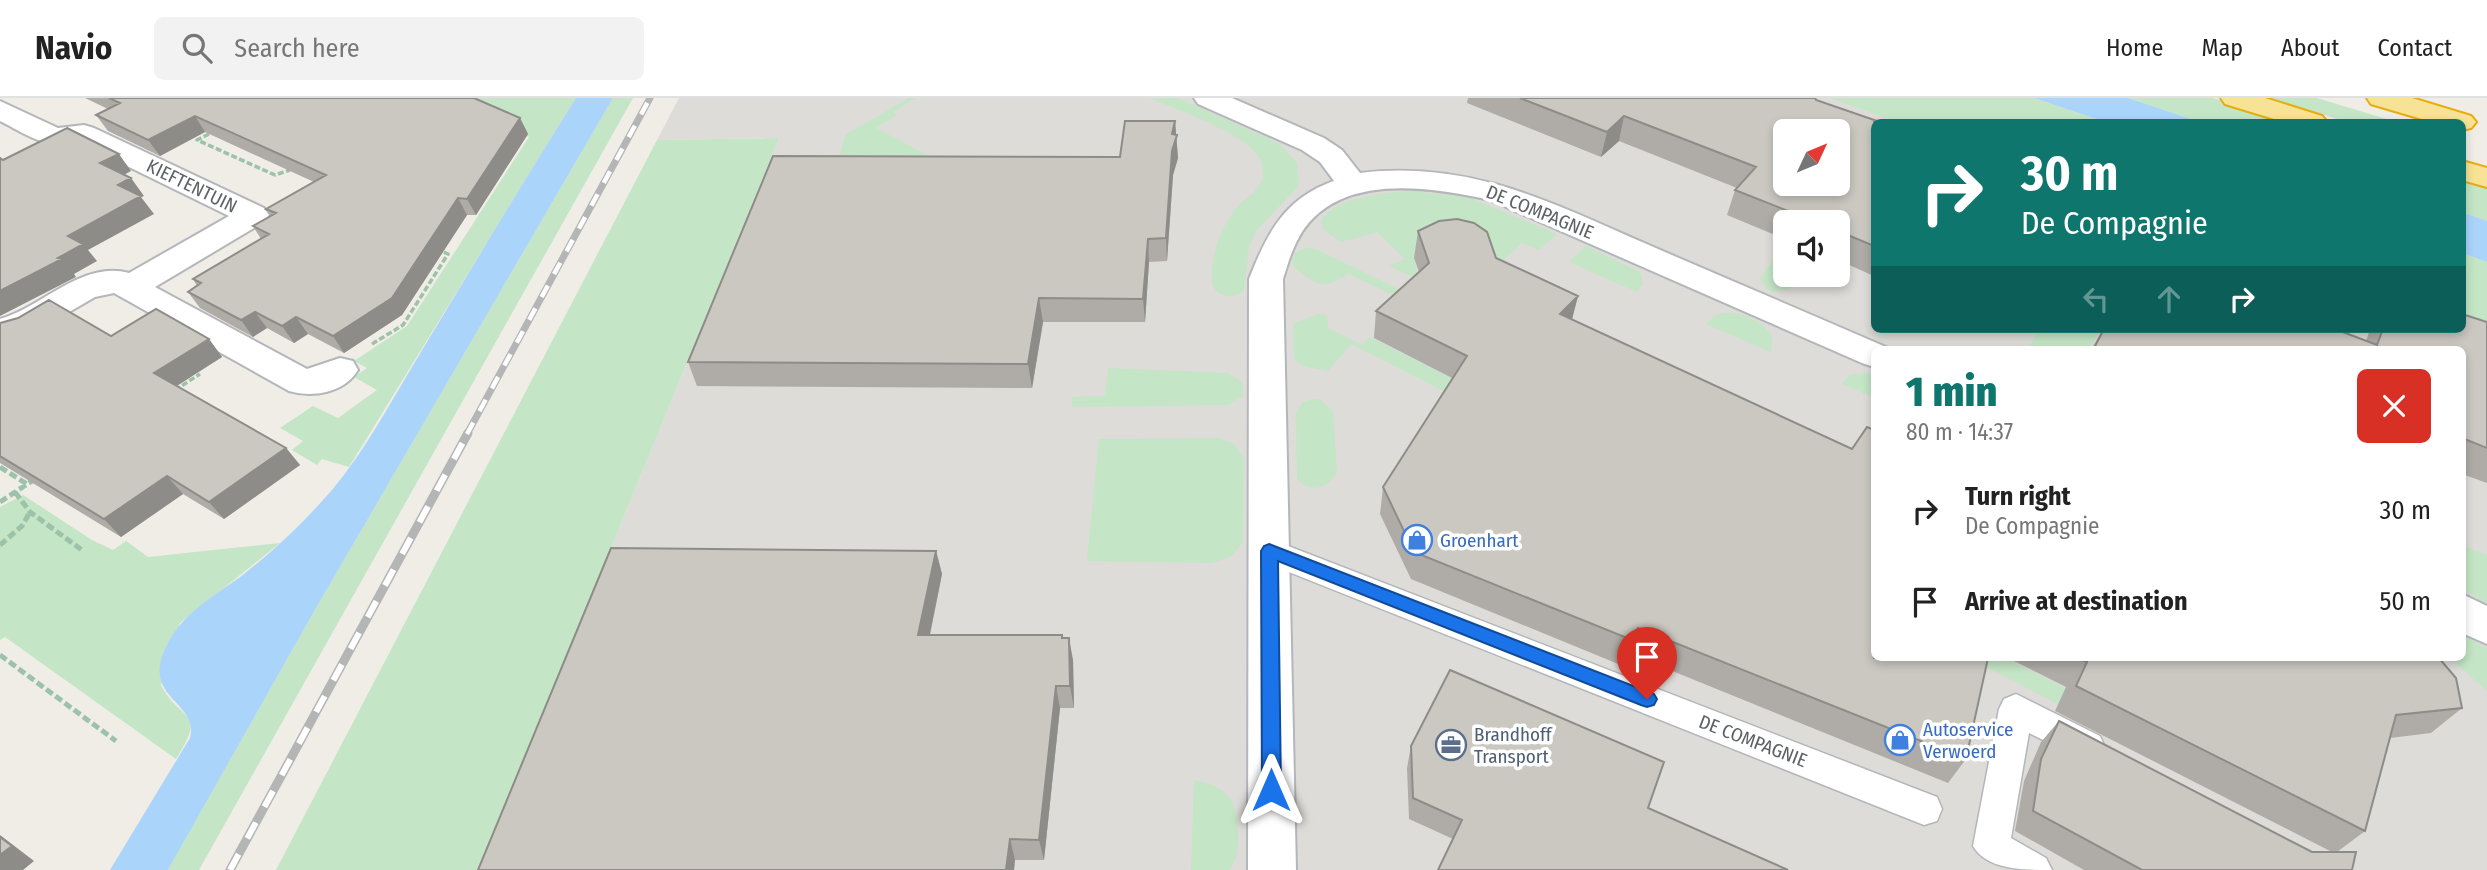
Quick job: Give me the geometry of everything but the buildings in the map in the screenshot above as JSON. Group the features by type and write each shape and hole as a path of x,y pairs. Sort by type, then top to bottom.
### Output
{"highway":[{"path":"2235,98 2302,119"},
{"path":"2381,98 2449,119"},
{"path":"2466,124 2487,130"},
{"path":"2466,171 2487,178"}],"street":[{"path":"1208,98 1313,145 1331,156 1351,183"},
{"name":"KIEFTENTUIN","path":"0,110 54,137 88,136 253,215 131,286"},
{"name":"DE COMPAGNIE","path":"1272,870 1266,279 1273,253 1289,223 1319,201 1351,183 1388,177 1425,178 1500,193 1871,354"},
{"path":"0,331 21,325 85,288 119,281 302,382 321,381 340,370"},
{"path":"2466,614 2487,627"}],"lane":[{"name":"DE COMPAGNIE","path":"1269,551 1924,808"},
{"path":"2033,870 1991,846 2016,709 2115,761"}],"path":[{"path":"209,134 197,140 275,175 287,169 297,174"},
{"path":"340,370 345,362 403,325 448,254 438,249"},
{"path":"173,391 240,348"},
{"path":"0,467 27,484"},
{"path":"0,502 38,477"},
{"path":"15,492 30,512 82,550"},
{"path":"0,545 22,526 30,512"},
{"path":"0,656 116,741"}],"shaded area":[{"path":"679,98 1829,98 1889,119 1871,119 1871,333 2466,331 2487,339 2487,870 479,870 779,138 657,140"}],"green space":[{"path":"438,98 576,98 349,467 322,459 317,465 292,450 303,441 280,428 313,406 338,418 377,390 354,377 367,368 354,361 407,326 529,137"},
{"path":"613,98 633,98 199,870 168,870 312,615"},
{"path":"909,98 916,98 893,112 897,115 876,128 929,156 840,155 845,135"},
{"path":"1150,98 1178,98 1278,143 1297,163 1297,188 1257,230 1249,247 1244,291 1239,294 1226,296 1215,289 1212,284 1214,255 1228,221 1261,182 1261,161 1243,141 1228,132"},
{"path":"1829,98 2034,98 2096,119 1889,119"},
{"path":"2128,98 2213,98 2280,119 2191,119"},
{"path":"2270,98 2317,98 2386,119 2337,119"},
{"path":"779,138 479,870 276,870 657,140"},
{"path":"2466,178 2487,185 2487,221 2466,213"},
{"path":"1414,191 1471,198 1557,234 1539,250 1522,243 1485,277 1417,257 1416,269 1428,284 1389,266 1405,259 1377,232 1341,242 1323,229 1321,221 1337,206 1363,197"},
{"path":"1586,246 1640,272 1643,283 1637,292 1569,262"},
{"path":"1305,248 1316,249 1415,297 1409,303 1349,274 1327,284 1313,281 1292,263 1294,254"},
{"path":"2466,254 2487,262 2487,339 2466,331"},
{"path":"1773,261 1773,287 1793,287 1773,292 1766,288 1760,278"},
{"path":"1722,313 1744,315 1763,325 1772,336 1771,352 1706,324"},
{"path":"1318,314 1327,315 1328,328 1362,345 1370,337 1871,590 1871,608 1351,344 1328,371 1302,366 1294,359 1293,324"},
{"path":"2037,333 2098,333 2091,346 2029,346"},
{"path":"1108,368 1228,373 1242,382 1243,396 1228,405 1072,407 1072,397 1105,396"},
{"path":"1871,374 1871,397 1842,384 1849,375"},
{"path":"1312,399 1321,400 1333,411 1337,473 1328,482 1313,488 1297,479 1296,413 1302,403"},
{"path":"1218,438 1234,444 1244,459 1243,542 1232,556 1212,563 1087,561 1099,439"},
{"path":"23,495 92,540 113,550 126,541 148,557 280,543 180,623 161,685 191,723 185,743 176,759 5,637 0,640 0,507"},
{"path":"2466,547 2487,555 2487,603 2466,591"},
{"path":"2466,636 2487,649 2487,691 2453,661 2466,661"},
{"path":"1974,661 2012,661 2135,723 2127,739"},
{"path":"1194,780 1215,786 1233,803 1238,843 1236,857 1229,870 1191,870"}],"water":[{"path":"576,98 613,98 312,615 168,870 110,870 190,738 191,726 187,715 165,688 160,677 160,663 174,633 201,605 279,544 312,512 345,473 381,420"},
{"path":"2034,98 2128,98 2191,119 2096,119"},
{"path":"2466,213 2487,221 2487,262 2466,254"}],"railway":[{"path":"467,434 650,98"},
{"path":"230,870 468,433"}],"place":[{"name":"Groenhart","path":"1417,540"},
{"name":"Autoservice Verwoerd","path":"1900,740"},
{"name":"Brandhoff Transport","path":"1451,745"}],"route":[{"path":"1271,790 1269,551 1647,699"}]}
